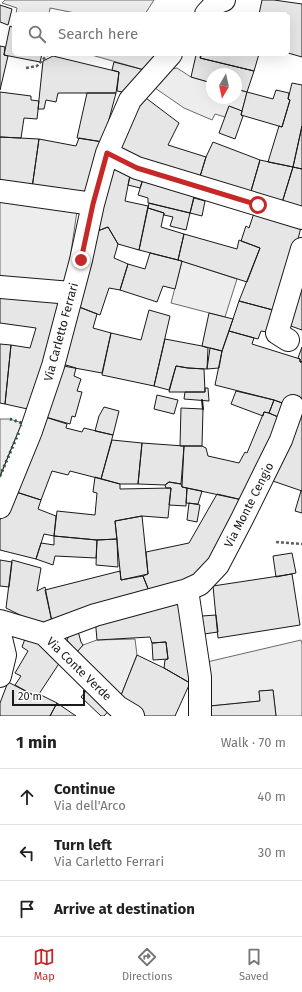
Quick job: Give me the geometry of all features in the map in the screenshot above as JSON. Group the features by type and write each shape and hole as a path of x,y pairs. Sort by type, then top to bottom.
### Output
{"street":[{"name":"Via Carletto Ferrari","path":"0,507 31,431 53,366 107,153 130,100 169,56"},
{"path":"107,153 137,168 302,218"},
{"path":"0,191 93,204"},
{"path":"288,340 278,333 302,249"},
{"path":"0,287 71,293"},
{"name":"Via Monte Cengio","path":"44,634 95,615 186,590 200,584 218,565 242,519 282,440 292,406"},
{"path":"186,590 200,677 200,716"},
{"name":"Via Conte Verde","path":"0,621 44,634 118,706 133,716"},
{"path":"0,634 5,655 0,676"}],"path":[{"path":"26,68 37,66 46,56"},
{"path":"276,542 302,544"}],"shaded area":[{"path":"5,0 154,0 146,12 70,12 50,8 49,12 16,12 17,8 2,3"},
{"path":"95,56 159,56 148,71"},
{"path":"177,68 191,77 206,81 206,104 242,104 242,91 247,92 242,111 229,106 225,117 215,114 212,120 184,108 155,88 172,69"},
{"path":"0,202 77,211 66,286 0,278"},
{"path":"182,261 237,279 225,317 171,303"},
{"path":"0,419 10,419 22,423 0,476"},
{"path":"135,639 137,655 118,703 77,652 83,645 97,640"},
{"path":"301,640 302,716 276,716 273,690 259,691 260,701 210,706 207,662"}],"building":[{"path":"262,0 302,4 302,57 290,54 290,12 259,12"},
{"path":"0,5 12,9 8,25 0,22"},
{"path":"10,26 12,27 12,56 42,56 40,62 4,55"},
{"path":"0,46 5,47 4,55 8,56 0,90"},
{"path":"53,56 119,72 116,93 58,93 56,102 46,100 44,109 38,109 43,61"},
{"path":"196,56 201,56 200,58 242,68 206,68 206,81 191,77"},
{"path":"201,56 258,56 254,71 200,58"},
{"path":"114,62 148,71 128,93 117,91 119,72 112,70"},
{"path":"242,68 254,71 247,92 242,91"},
{"path":"292,83 302,85 302,126 293,167 268,162 279,126 282,127 290,100 288,99"},
{"path":"276,90 289,93 288,99 290,100 282,127 241,115 247,92 273,99"},
{"path":"0,92 31,96 31,100 39,101 37,119 24,118 21,138 0,137"},
{"path":"87,93 116,93 103,142 77,138"},
{"path":"142,95 179,123 168,145 206,157 198,183 117,150"},
{"path":"229,106 242,111 241,115 243,116 235,139 219,133"},
{"path":"302,126 302,169 293,167"},
{"path":"0,137 39,139 32,188 0,185"},
{"path":"79,138 103,142 90,196 32,188 39,139 76,146"},
{"path":"213,142 260,160 249,198 198,183 206,157"},
{"path":"260,160 293,167 281,206 249,198"},
{"path":"110,163 131,170 125,201 148,206 139,250 118,244 108,227 95,232"},
{"path":"293,167 302,169 302,211 281,206"},
{"path":"131,172 144,176 140,188 128,185"},
{"path":"144,176 195,192 190,213 148,203 148,198 138,195"},
{"path":"194,198 205,201 202,216 190,213"},
{"path":"149,203 190,213 186,230 170,226 173,217 148,208"},
{"path":"256,207 301,227 291,267 273,310 239,301 260,248 241,241 246,226 249,228"},
{"path":"148,208 164,213 161,227 184,234 178,260 139,250"},
{"path":"108,227 118,244 114,258 128,264 120,290 109,288 100,315 74,305 95,232"},
{"path":"184,234 237,249 239,240 260,248 247,282 178,260"},
{"path":"150,253 182,261 175,289 163,286 157,302 120,290 128,264 145,269"},
{"path":"302,274 302,330 288,325"},
{"path":"0,294 65,301 32,410 5,404 11,345 30,348 36,328 0,323"},
{"path":"239,301 273,310 267,332 261,331 258,339 229,331"},
{"path":"74,305 97,314 93,328 111,333 102,373 58,365"},
{"path":"149,310 170,316 154,386 102,375 111,333 141,340"},
{"path":"209,313 233,319 222,351 202,346"},
{"path":"229,331 254,338 252,344 300,359 300,362 302,362 302,410 274,400 215,385 222,351"},
{"path":"165,339 208,348 207,369 176,366 169,390 154,386"},
{"path":"0,344 11,345 5,404 0,403"},
{"path":"302,347 302,362 300,362 300,359 298,358"},
{"path":"210,348 222,351 219,368 207,369"},
{"path":"59,363 76,368 74,376 81,379 77,391 82,392 75,417 72,416 70,424 42,416"},
{"path":"176,366 204,369 205,392 169,392"},
{"path":"205,388 208,388 209,401 184,399 185,392 205,392"},
{"path":"236,391 274,400 269,413 264,412 263,416 231,404"},
{"path":"157,395 178,400 174,414 154,409"},
{"path":"274,400 290,406 285,420 269,413"},
{"path":"104,407 119,411 113,435 95,431 99,416"},
{"path":"181,408 203,409 202,446 180,446"},
{"path":"302,410 302,491 264,478"},
{"path":"264,412 285,420 247,501 182,487 184,446 202,446 206,448 208,456 239,463 245,452 247,453"},
{"path":"42,416 67,424 66,428 82,432 84,428 113,435 101,479 70,471 68,475 52,471 41,500 13,491"},
{"path":"112,440 142,443 138,484 120,484 101,479"},
{"path":"142,443 184,446 181,484 169,482 165,485 138,484"},
{"path":"95,477 120,484 120,489 171,488 168,518 142,516 115,521 117,539 97,540 54,536 57,511 95,515 97,493 93,492"},
{"path":"169,482 181,484 182,487 187,488 186,506 169,505 171,488 166,488 165,485"},
{"path":"187,488 202,491 198,504 186,503"},
{"path":"13,491 41,500 38,509 56,516 54,536 44,534 36,559 0,550 0,520"},
{"path":"302,491 302,513 295,511"},
{"path":"217,494 247,501 198,579 151,596 143,576 148,574 146,552 189,543"},
{"path":"189,503 200,505 197,522 187,520"},
{"path":"142,516 148,574 121,580 115,521"},
{"path":"54,536 97,540 96,558 55,556 53,565 36,559 41,543 54,545"},
{"path":"117,539 118,567 96,565 97,540"},
{"path":"292,553 296,573 276,577 273,556"},
{"path":"0,560 12,562 9,587 0,586"},
{"path":"12,560 41,568 37,591 45,587 52,622 36,623 6,608"},
{"path":"120,571 121,580 143,576 151,596 52,622 45,590"},
{"path":"292,574 300,625 218,638 213,586"},
{"path":"183,600 190,683 164,668 165,660 168,659 166,642 152,643 150,637 97,640 95,617"},
{"path":"216,615 218,632 204,634 202,616"},
{"path":"78,631 83,645 77,652 67,640 69,635"},
{"path":"26,636 33,636 62,659 37,697 15,685 21,676 15,673 28,651 22,647"},
{"path":"166,642 168,659 153,660 152,643"},
{"path":"137,655 190,683 175,716 141,716 118,703"},
{"path":"8,682 37,697 39,694 57,703 50,716 0,716 0,703"},
{"path":"91,685 113,706 104,716 101,716 81,697"},
{"path":"273,690 276,716 207,716 210,706 260,701 259,691"},
{"path":"57,703 76,716 50,716"}],"hedge":[{"path":"10,419 22,423 21,426"},
{"path":"0,476 19,432"}],"wall":[{"path":"202,400 203,409"}],"route":[{"path":"81,260 93,204 107,153 137,168 258,205"}]}
